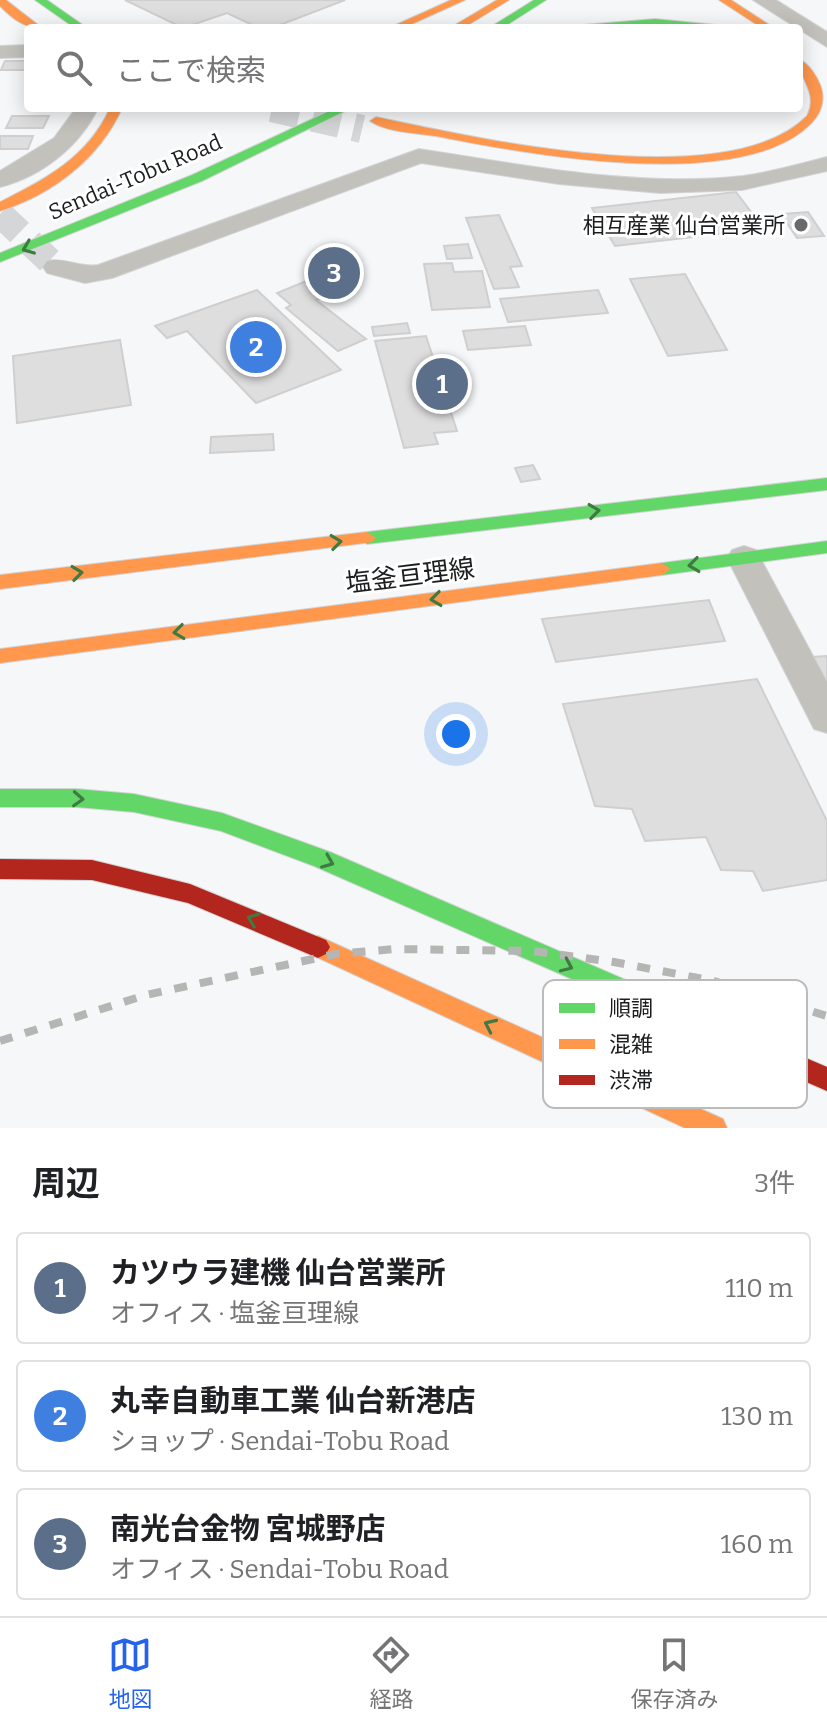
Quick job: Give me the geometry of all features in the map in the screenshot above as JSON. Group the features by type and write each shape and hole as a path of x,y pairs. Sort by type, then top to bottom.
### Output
{"main road":[{"path":"0,0 30,24"},
{"path":"40,0 76,24"},
{"path":"403,24 460,0"},
{"path":"462,24 504,0"},
{"path":"501,24 541,0"},
{"path":"724,0 763,24"},
{"path":"631,24 675,24"},
{"path":"803,49 827,70"},
{"path":"78,228 211,182 370,119 553,151 644,158 725,155 778,141 808,124 821,102 819,85 803,67"},
{"path":"0,207 80,160 100,142 111,126 115,112"},
{"name":"Sendai-Tobu Road","path":"0,258 197,178 337,112"},
{"path":"370,119 506,154 613,167 662,169 744,164 793,150 820,136"},
{"name":"塩釜亘理線","path":"0,582 827,484"},
{"name":"塩釜亘理線","path":"0,656 827,547"},
{"path":"0,798 76,798 134,803 222,822 322,859 600,980"},
{"path":"0,869 92,870 190,894 336,954 543,1049"},
{"path":"807,1070 827,1079"},
{"path":"671,1108 714,1128"}],"street":[{"path":"763,0 800,24"},
{"path":"803,26 827,41"},
{"path":"0,52 24,51"},
{"path":"0,180 28,167 66,138 84,112"},
{"path":"56,267 85,275 103,272 419,156 559,177 660,186 742,183 827,164"},
{"path":"744,558 827,718"}],"building":[{"path":"125,0 345,0 282,24 250,24 227,13 195,24 175,24"},
{"path":"5,61 24,61 24,70 1,70"},
{"path":"12,116 49,116 43,128 6,128"},
{"path":"0,136 33,136 28,149 0,149"},
{"path":"736,192 764,229 615,246 592,208"},
{"path":"808,212 824,236 797,238 781,214"},
{"path":"499,215 522,266 510,267 519,287 494,289 466,218"},
{"path":"468,244 472,258 447,259 444,246"},
{"path":"452,263 454,272 482,271 490,307 432,310 424,264"},
{"path":"326,273 345,288 316,300 366,339 338,351 286,308 291,305 277,293"},
{"path":"685,274 727,350 668,356 630,279"},
{"path":"257,290 341,370 256,403 187,331 167,338 155,326"},
{"path":"598,290 608,313 508,322 500,299"},
{"path":"407,323 410,333 374,336 372,327"},
{"path":"525,326 531,345 468,350 463,331"},
{"path":"426,336 457,431 434,433 438,444 404,448 375,341"},
{"path":"120,340 131,405 17,423 13,356"},
{"path":"273,434 274,450 210,453 211,437"},
{"path":"533,465 540,479 521,482 515,468"},
{"path":"709,600 725,641 556,662 542,619"},
{"path":"827,656 827,683 813,657"},
{"path":"757,679 827,821 827,880 763,891 753,871 721,870 706,837 645,841 632,809 595,806 563,704"}],"tunnel":[{"path":"289,112 362,129"},
{"path":"0,214 56,267"}],"railway":[{"path":"0,1041 146,995 336,954 395,949 532,951 614,962 709,980"},
{"path":"807,1010 827,1016"}],"traffic: fast":[{"path":"40,0 76,24"},
{"path":"501,24 541,0"},
{"path":"631,24 675,24"},
{"path":"0,258 197,178 337,112"},
{"path":"367,538 827,484"},
{"path":"662,569 827,547"},
{"path":"0,798 76,798 134,803 222,822 322,859 599,980"}],"traffic: slow":[{"path":"0,0 30,24"},
{"path":"403,24 460,0"},
{"path":"462,24 504,0"},
{"path":"724,0 763,24"},
{"path":"376,121 471,140 576,155 680,159 729,154 778,142 812,117 816,110 817,93 803,67"},
{"path":"0,207 53,180 84,157 108,127 114,112"},
{"path":"0,582 367,538"},
{"path":"0,656 662,569"},
{"path":"318,947 543,1050"},
{"path":"670,1108 714,1128"}],"traffic: jam":[{"path":"0,869 92,870 190,894 318,947"},
{"path":"807,1070 827,1079"}],"place":[{"name":"相互産業 仙台営業所","path":"801,225"},
{"name":"南光台金物 宮城野店","path":"334,273"},
{"name":"丸幸自動車工業 仙台新港店","path":"256,347"},
{"name":"カツウラ建機 仙台営業所","path":"442,384"}]}
